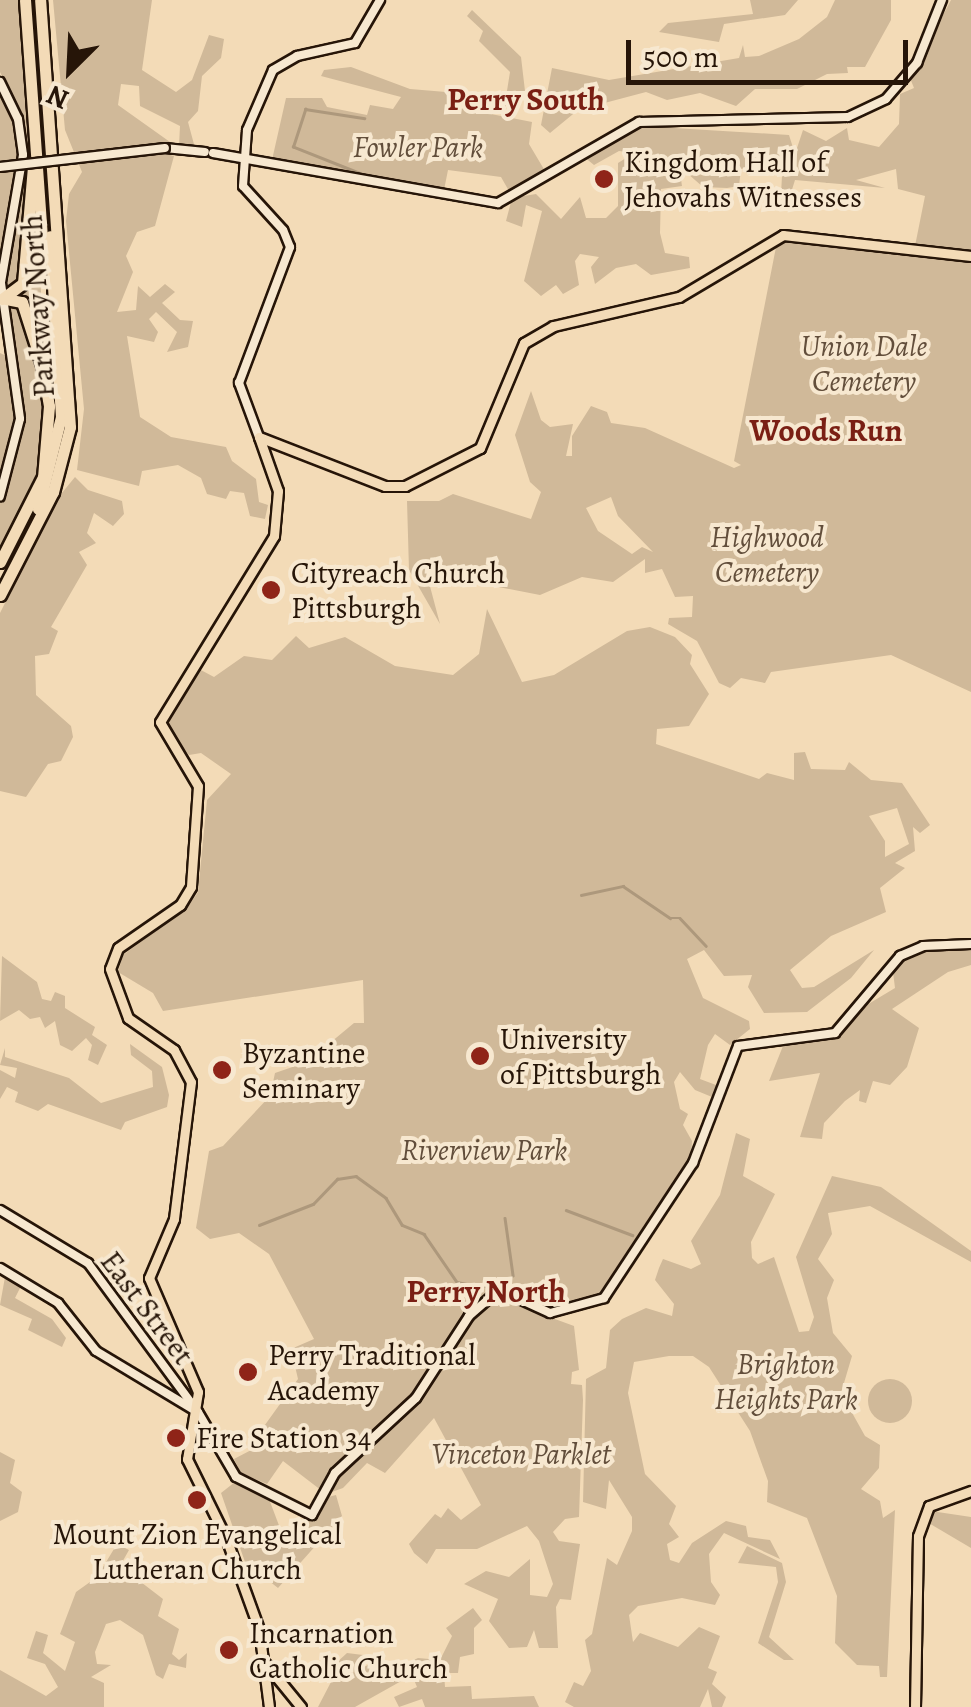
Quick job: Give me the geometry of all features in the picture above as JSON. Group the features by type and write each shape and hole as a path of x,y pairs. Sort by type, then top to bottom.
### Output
{"highway":[{"name":"Parkway North","path":"0,562 42,477 54,398 25,0"},
{"name":"Parkway North","path":"0,595 54,492 70,428 36,0"},
{"path":"0,578 40,505 62,417 36,0"},
{"path":"2,299 23,283 32,88"},
{"path":"2,299 22,302 42,364 49,406 42,477"}],"main road":[{"path":"259,437 388,487 411,484 480,448 530,336 566,322 678,297 776,236 971,256"},
{"path":"259,437 287,446"},
{"path":"259,437 278,498 272,541 160,722 199,791 192,886 180,905 118,948 110,966 128,1018 177,1053 192,1082 174,1219 148,1278 197,1389 198,1412 188,1462 226,1538 264,1663 269,1707"},
{"path":"265,452 274,443"},
{"path":"915,1707 918,1536 930,1506 971,1491"},
{"path":"264,1663 301,1707"}],"street":[{"path":"259,437 240,382 290,247 283,230 243,186 247,130 273,70 297,56 355,43 380,0"},
{"path":"0,166 165,148 498,203 638,122 809,120 848,116 886,99 917,64 942,0"},
{"path":"0,82 18,119 23,155 2,299 21,397 14,458 0,496"},
{"name":"East Street","path":"0,1210 88,1262 198,1412 238,1478 312,1516 335,1473 416,1398 469,1316 492,1296 502,1291 550,1314 604,1298 693,1162 739,1046 835,1032 900,956 921,947 971,944"},
{"path":"0,1268 58,1303 94,1350 198,1412"}],"green space":[{"path":"0,0 18,0 29,136 19,284 11,292 5,282 27,155 23,123 0,72"},
{"path":"53,0 152,0 142,70 176,92 192,80 209,35 224,39 221,58 202,76 198,111 188,122 195,148 179,146 180,126 140,106 139,86 121,84 118,105 170,142 163,153 174,156 155,226 137,232 126,256 133,272 117,312 136,310 138,286 150,297 165,284 175,292 162,303 180,320 193,321 188,347 167,352 177,332 156,312 149,319 158,332 154,342 127,336 140,417 171,437 226,447 232,461 256,479 259,502 268,505 265,519 250,516 244,493 230,491 226,499 207,494 201,478 178,465 142,471 139,486 77,470 84,409 66,221 69,194 82,172 65,130"},
{"path":"750,0 798,0 785,15 724,24 719,42 659,32 668,23 753,14"},
{"path":"835,0 891,0 891,20 865,67 847,67 848,73 827,74 797,89 755,89 736,106 700,93 667,100 646,92 578,110 550,133 541,125 552,68 609,80 739,58 743,45 745,57 759,56 799,39 827,17"},
{"path":"951,0 971,0 971,692 891,655 771,672 765,683 741,678 730,688 719,683 697,641 668,624 669,618 692,617 693,596 675,597 662,569 645,573 645,559 613,582 582,577 540,595 441,576 434,568 427,575 440,624 409,570 407,501 439,501 453,494 531,519 541,492 530,482 515,435 531,391 541,420 550,427 573,424 566,456 572,456 572,436 591,406 607,412 611,423 645,428 734,468 741,465 734,461 777,242 914,251 925,196 898,189 896,169 856,180 885,188 795,180 790,196 781,194 782,176 757,165 741,169 739,186 727,188 703,187 679,166 682,186 661,189 660,233 665,253 689,257 690,268 651,275 636,264 616,268 595,284 591,267 599,257 580,254 575,261 579,285 563,294 556,285 541,296 524,281 542,211 526,205 522,227 506,221 512,198 536,194 561,219 580,197 586,218 606,218 618,206 618,163 634,153 619,151 594,165 583,156 641,126 789,135 795,154 803,130 826,141 847,128 849,140 879,147 899,124 900,94 914,88 910,78","holes":["611,497 618,516 653,552 642,547 632,554 598,531 586,508"]},
{"name":"Fowler Park","path":"472,10 521,57 525,91 519,104 493,108 456,101 455,107 532,122 529,144 545,171 509,191 501,177 448,170 444,190 272,160 286,98 322,98 327,107 367,115 370,105 393,109 401,97 321,76 324,70 351,67 410,89 506,97 510,72 479,41 483,31 467,16"},
{"path":"0,90 14,120 20,159 0,161"},
{"path":"20,169 14,203 0,260 0,171"},
{"path":"32,209 36,209 45,359 19,296"},
{"path":"2,299 19,300 46,383 43,477 0,562 0,496 18,441 21,397"},
{"path":"0,353 11,358 17,408 0,485"},
{"path":"75,477 88,490 122,501 124,514 113,526 94,513 87,533 96,543 79,552 87,565 51,627 58,631 49,654 35,656 36,695 71,726 73,737 61,761 48,764 26,797 0,791 0,613 57,499"},
{"name":"Riverview Park","path":"487,609 522,682 554,675 627,631 650,627 675,637 692,655 690,664 709,694 689,726 657,729 656,744 759,779 767,773 794,780 794,753 805,752 811,769 845,770 849,762 871,780 902,783 930,825 920,833 913,827 915,851 895,863 905,868 880,888 886,912 831,936 790,970 802,988 814,987 874,950 851,978 807,1012 764,1013 748,987 752,975 724,976 704,950 687,959 703,998 749,1021 750,1029 730,1045 715,1034 708,1045 700,1079 716,1085 712,1097 695,1090 680,1072 674,1082 680,1109 688,1114 683,1125 692,1141 691,1158 602,1294 544,1315 574,1326 579,1370 572,1372 571,1384 582,1385 583,1400 579,1517 565,1519 553,1532 559,1541 580,1544 571,1600 560,1599 556,1607 558,1648 539,1648 534,1630 527,1647 509,1648 489,1621 498,1599 464,1584 486,1571 509,1577 530,1559 530,1595 547,1597 553,1584 539,1541 527,1526 477,1549 436,1549 427,1564 409,1544 435,1514 441,1518 448,1508 461,1520 481,1505 434,1418 385,1473 367,1463 343,1488 326,1494 283,1461 267,1484 241,1473 234,1459 259,1446 262,1429 298,1379 291,1349 314,1339 269,1254 239,1233 210,1239 196,1228 209,1151 223,1146 270,1096 275,1073 307,1062 354,1023 364,1023 363,980 163,1011 153,993 118,972 123,955 188,907 198,892 207,800 231,774 201,753 189,755 166,727 199,669 214,677 244,656 272,660 296,636 309,648 345,637 395,666 453,675 479,654","holes":["897,808 909,844 885,857 885,841 869,816"]},
{"path":"971,944 971,965 948,972 892,1009 919,1028 907,1067 890,1085 873,1081 866,1103 859,1101 860,1090 845,1101 824,1123 822,1139 800,1137 820,1073 769,1081 783,1046 837,1034 855,1012 895,988 892,964 923,946"},
{"path":"2,956 37,982 42,999 51,1001 55,992 65,996 65,1008 95,1027 92,1035 107,1045 98,1065 88,1060 92,1045 86,1038 72,1051 60,1045 55,1021 45,1028 40,1017 30,1019 19,1010 0,1021"},
{"path":"130,1044 162,1067 169,1095 167,1107 125,1122 121,1130 48,1104 38,1111 15,1102 18,1092 7,1087 0,1099 0,1070 15,1078 17,1068 0,1065 5,1048 5,1057 69,1078 101,1103 153,1087 152,1071 131,1055"},
{"name":"Brighton Heights Park","path":"736,1133 750,1139 743,1176 775,1194 751,1242 752,1258 758,1264 774,1257 799,1332 809,1331 814,1317 796,1257 832,1176 881,1187 971,1251 971,1262 870,1206 828,1213 832,1234 818,1259 834,1280 827,1298 833,1333 852,1356 841,1393 865,1436 880,1445 879,1468 861,1489 880,1501 883,1518 895,1510 887,1677 880,1677 879,1666 857,1665 835,1643 837,1596 807,1518 767,1502 768,1481 750,1431 709,1367 693,1356 669,1356 634,1362 628,1393 645,1474 676,1506 669,1524 679,1537 667,1544 670,1560 679,1563 692,1543 726,1521 746,1526 748,1537 770,1540 780,1559 724,1533 709,1554 711,1582 720,1595 715,1605 682,1598 638,1606 629,1615 633,1642 640,1633 678,1647 699,1627 720,1636 708,1668 717,1672 712,1684 726,1697 722,1707 712,1707 708,1689 700,1707 574,1707 565,1702 574,1682 583,1686 591,1671 585,1640 592,1634 607,1558 617,1565 632,1531 632,1517 609,1480 606,1509 583,1502 586,1379 606,1368 610,1330 622,1319 646,1308 672,1316 674,1304 655,1280 659,1268 663,1259 691,1269 701,1264 691,1241 720,1195"},
{"path":"5,1277 21,1286 15,1298 52,1319 66,1338 62,1347 28,1330 32,1319 0,1305"},
{"path":"890,1379 906,1385 912,1401 906,1417 890,1423 874,1417 868,1401 874,1385"},
{"path":"0,1452 15,1460 10,1483 22,1492 18,1512 0,1521"},
{"path":"235,1482 269,1499 283,1536 293,1537 324,1498 336,1495 342,1516 278,1588 245,1562 221,1493"},
{"path":"931,1511 971,1517 971,1548 927,1522"},
{"path":"117,1544 129,1550 120,1566 163,1599 158,1616 179,1629 172,1654 179,1660 187,1653 186,1668 169,1664 163,1679 156,1675 143,1635 120,1620 106,1624 95,1652 97,1664 111,1665 91,1677 104,1683 104,1707 0,1707 0,1670 46,1696 58,1687 45,1664 27,1658 36,1631 48,1635 43,1653 65,1671 75,1642 60,1634 76,1592 97,1577"},
{"path":"747,1546 782,1563 786,1582 769,1637 794,1660 784,1660 758,1643 778,1582 776,1567 738,1563"},
{"path":"473,1608 482,1620 474,1628 474,1654 460,1657 458,1673 444,1673 445,1687 471,1686 472,1699 534,1696 539,1707 425,1707 422,1699 399,1707 394,1697 417,1687 412,1675 355,1707 318,1707 331,1682 320,1655 334,1665 347,1653 363,1655 364,1667 379,1659 391,1671 418,1658 440,1660 452,1636 446,1628"}],"waterway":[{"path":"361,174 293,147 305,109 364,118"},
{"path":"581,895 623,886 670,918 680,918 706,946"},
{"path":"259,1225 313,1204 337,1179 356,1176 386,1198 402,1225 424,1234 457,1282 480,1287 502,1282"},
{"path":"566,1210 632,1235"},
{"path":"505,1218 513,1275"}],"place":[{"name":"Kingdom Hall of Jehovahs Witnesses","path":"604,179"},
{"name":"Cityreach Church Pittsburgh","path":"271,590"},
{"name":"University of Pittsburgh","path":"480,1056"},
{"name":"Byzantine Seminary","path":"222,1070"},
{"name":"Perry Traditional Academy","path":"248,1372"},
{"name":"Fire Station 34","path":"176,1438"},
{"name":"Mount Zion Evangelical Lutheran Church","path":"197,1500"},
{"name":"Incarnation Catholic Church","path":"229,1650"}],"district":[{"name":"Perry South","path":"526,99"},
{"name":"Woods Run","path":"826,430"},
{"name":"Perry North","path":"486,1291"}],"park label":[{"name":"Union Dale Cemetery","path":"864,363"},
{"name":"Highwood Cemetery","path":"767,554"},
{"name":"Vinceton Parklet","path":"521,1454"}]}
